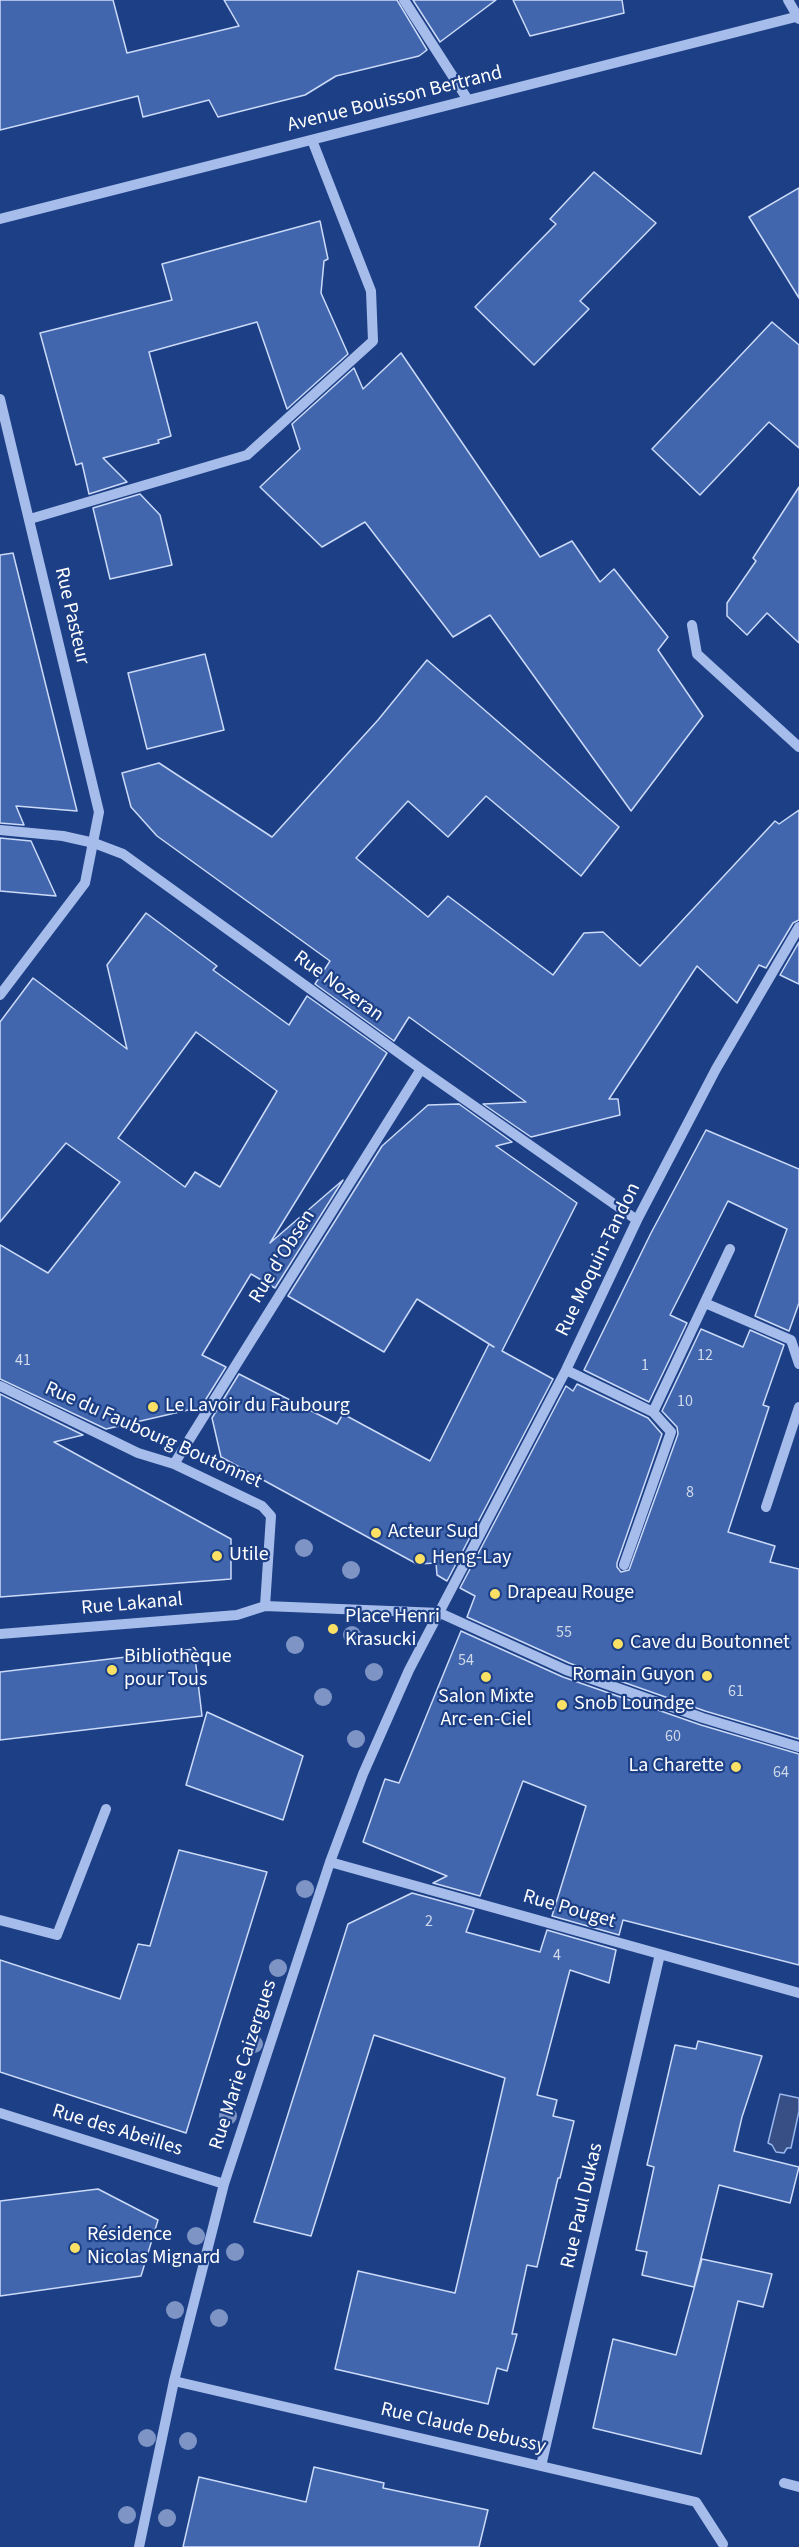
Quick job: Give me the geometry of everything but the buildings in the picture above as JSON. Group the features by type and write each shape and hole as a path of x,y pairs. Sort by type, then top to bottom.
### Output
{"street":[{"path":"404,0 468,100"},
{"path":"788,0 799,17"},
{"name":"Avenue Bouisson Bertrand","path":"0,219 799,17"},
{"path":"30,519 247,455 373,341 371,291 312,140"},
{"name":"Rue Pasteur","path":"0,399 99,812 85,883 0,995"},
{"path":"692,625 697,654 799,747"},
{"name":"Rue Nozeran","path":"0,830 63,836 94,843 123,855 421,1069 637,1220"},
{"name":"Rue Moquin-Tandon","path":"440,1613 566,1370 637,1220 716,1069 799,927"},
{"name":"Rue d'Obsen","path":"174,1464 421,1069"},
{"path":"653,1412 730,1249"},
{"path":"705,1303 791,1340 799,1364"},
{"path":"566,1370 653,1412 671,1432 624,1565"},
{"name":"Rue du Faubourg Boutonnet","path":"0,1386 138,1454 174,1464 262,1506 271,1516 266,1606"},
{"path":"766,1507 799,1407"},
{"path":"266,1606 440,1613 566,1670 703,1718 799,1748"},
{"name":"Rue Lakanal","path":"0,1634 237,1615 266,1606"},
{"name":"Rue Marie Caizergues","path":"139,2547 174,2381 224,2184 330,1862 368,1764 409,1670 440,1613"},
{"path":"0,1920 57,1935 106,1809"},
{"name":"Rue Pouget","path":"330,1862 799,1992"},
{"name":"Rue Paul Dukas","path":"541,2466 660,1954"},
{"name":"Rue des Abeilles","path":"0,2113 224,2184"},
{"name":"Rue Claude Debussy","path":"174,2381 696,2502 723,2544"},
{"path":"784,2483 799,2487"}],"water":[{"path":"780,2094 799,2098 799,2111 791,2148 787,2148 784,2153 776,2152 768,2143"}],"place":[{"name":"Le Lavoir du Faubourg","path":"153,1407"},
{"name":"Acteur Sud","path":"376,1533"},
{"name":"Utile","path":"217,1556"},
{"name":"Heng-Lay","path":"420,1559"},
{"name":"Drapeau Rouge","path":"495,1594"},
{"name":"Place Henri Krasucki","path":"333,1629"},
{"name":"Cave du Boutonnet","path":"618,1644"},
{"name":"Bibliothèque pour Tous","path":"112,1670"},
{"name":"Romain Guyon","path":"707,1676"},
{"name":"Salon Mixte Arc-en-Ciel","path":"486,1677"},
{"name":"Snob Loundge","path":"562,1705"},
{"name":"La Charette","path":"736,1767"},
{"name":"Résidence Nicolas Mignard","path":"75,2248"}]}
